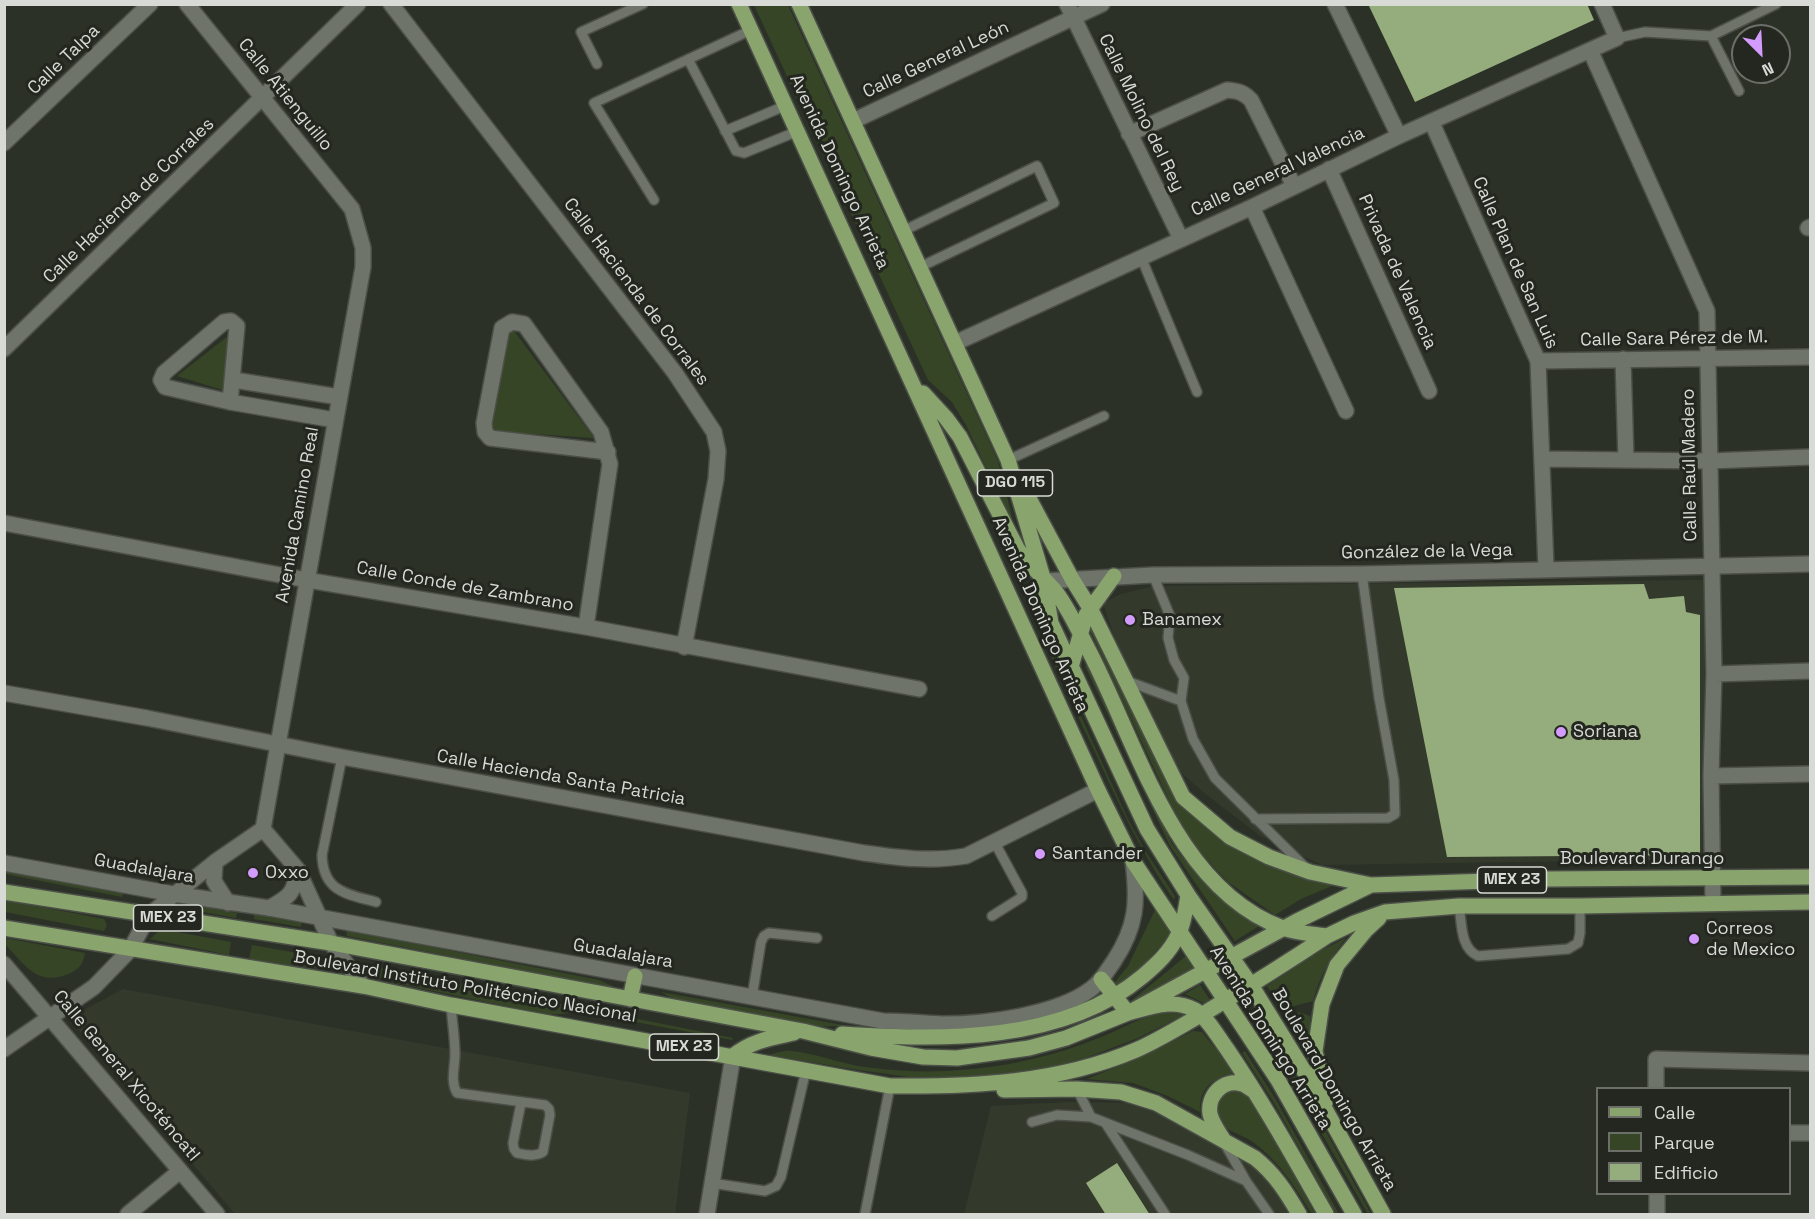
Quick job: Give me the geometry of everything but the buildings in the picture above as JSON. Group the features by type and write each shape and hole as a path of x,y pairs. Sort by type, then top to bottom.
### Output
{"main road":[{"name":"Avenida Domingo Arrieta","path":"740,4 1098,790 1133,861 1179,934 1278,1080 1354,1215"},
{"name":"Avenida Domingo Arrieta","path":"799,4 1008,460 1044,581 1051,623 1071,667 1147,829 1188,895 1251,985"},
{"path":"914,384 946,418 960,437 1017,548 1027,563 1061,599 1080,633 1162,806 1189,853 1218,887 1248,910 1284,929 1327,936"},
{"path":"1008,460 1090,608 1183,798 1230,837 1269,856 1310,872 1371,885"},
{"path":"1071,667 1080,633 1090,608 1114,576"},
{"name":"Boulevard Durango","path":"1206,971 1371,885 1548,879 1810,878"},
{"name":"Boulevard Instituto Politécnico Nacional","path":"4,892 331,943 803,1031"},
{"path":"733,1056 743,1047 759,1040 803,1031 874,1042 953,1037 991,1034 1052,1022 1082,1012 1114,996 1162,959 1179,934 1188,895"},
{"name":"MEX 23","path":"1225,1000 1327,936 1385,912 1459,906 1810,902"},
{"path":"1332,1124 1315,1051 1322,1004 1337,965 1366,930 1385,912"},
{"name":"Boulevard Instituto Politécnico Nacional","path":"4,928 363,986 451,1005 890,1086 953,1087 1044,1077 1087,1066 1135,1050 1225,1000"},
{"name":"MEX 23","path":"874,1042 923,1057 957,1058 1029,1048 1066,1038 1128,1013 1206,971"},
{"path":"630,999 635,976"},
{"path":"1101,979 1128,1013 1164,1003 1186,1006 1197,1011 1215,1032 1257,1092 1326,1215"},
{"name":"Boulevard Domingo Arrieta","path":"1251,985 1304,1071 1383,1215"},
{"path":"874,1042 883,1021"},
{"path":"1223,1139 1210,1111 1213,1095 1220,1087 1234,1083 1243,1084 1257,1092"},
{"path":"953,1087 1121,1092 1156,1102 1255,1158 1268,1169 1299,1215"}],"street":[{"name":"Calle Talpa","path":"4,143 150,4"},
{"name":"Calle Atienguillo","path":"187,4 352,209"},
{"name":"Calle Hacienda de Corrales","path":"4,349 358,4"},
{"name":"Calle Hacienda de Corrales","path":"391,4 650,340 714,432 718,451 716,479 684,647"},
{"name":"Calle General León","path":"853,121 1070,11 1102,4"},
{"path":"1335,4 1400,136"},
{"path":"1602,4 1617,38"},
{"name":"Calle Molino del Rey","path":"1070,11 1181,239"},
{"name":"Calle General Valencia","path":"955,343 1617,38"},
{"name":"Calle Raúl Madero","path":"1590,50 1707,311 1714,674 1711,776 1713,903"},
{"path":"1129,134 1227,90 1238,91 1251,100 1294,186"},
{"name":"Calle Plan de San Luis","path":"1432,123 1538,361 1546,568"},
{"name":"Privada de Valencia","path":"1329,169 1429,391"},
{"path":"1252,207 1346,411"},
{"name":"Avenida Camino Real","path":"263,829 363,267 363,248 352,209"},
{"path":"230,402 234,380 237,326 231,321 224,322 164,373 161,380 165,387 230,402 334,420"},
{"path":"585,627 610,464 608,452 601,432 524,324 512,322 502,328 483,423 485,432 490,438 608,452"},
{"name":"Calle Sara Pérez de M.","path":"1538,361 1810,357"},
{"path":"1623,359 1626,460"},
{"path":"234,380 339,397"},
{"path":"1543,459 1709,461 1810,457"},
{"name":"Calle Conde de Zambrano","path":"4,523 307,580 585,627 919,689"},
{"name":"González de la Vega","path":"1044,581 1153,575 1362,574 1546,568 1810,564"},
{"path":"1714,674 1810,671"},
{"name":"Calle Hacienda Santa Patricia","path":"4,693 875,855 920,860 944,860 966,856 1098,790"},
{"path":"1711,776 1810,774"},
{"path":"4,1049 94,987 130,950 149,915 214,862 263,829 298,870 331,943 363,986"},
{"name":"Guadalajara","path":"4,864 173,894 269,908 883,1021 943,1024 985,1021 1046,1011 1076,999 1092,989 1125,944 1134,918 1137,901 1133,861"},
{"path":"214,862 214,881 228,903"},
{"path":"269,908 285,900 295,889 298,870"},
{"name":"Calle General Xicoténcatl","path":"4,964 217,1215"},
{"path":"707,1215 733,1056"},
{"path":"1656,1087 1656,1059 1810,1064"},
{"path":"1791,1133 1810,1133"},
{"path":"128,1215 180,1171"},
{"path":"1657,1195 1657,1215"}],"lane":[{"path":"597,64 581,32 643,4"},
{"path":"1617,38 1646,32 1711,36 1776,4"},
{"path":"654,200 594,103 751,30"},
{"path":"1711,36 1738,91"},
{"path":"688,59 736,151 744,153 798,131"},
{"path":"725,131 787,105"},
{"path":"903,231 1037,166 1054,203 920,267"},
{"path":"1141,257 1197,392"},
{"path":"1008,460 1104,416"},
{"path":"1256,819 1388,818 1395,814 1394,780 1379,698 1362,574"},
{"path":"1153,575 1170,616 1168,638 1174,660 1184,678 1181,701 1193,739 1215,778 1310,872"},
{"path":"1124,680 1181,701"},
{"path":"342,757 322,855 322,869 328,880 340,892 376,902"},
{"path":"992,916 1022,897 995,843"},
{"path":"1459,906 1466,946 1470,952 1478,956 1568,949 1578,943 1580,906"},
{"path":"752,997 764,936 769,933 817,938"},
{"path":"451,1005 455,1054 453,1082 457,1093 545,1105 550,1115 543,1152 539,1155 517,1154 513,1149 521,1103"},
{"path":"711,1183 765,1191 776,1186 782,1177 806,1070"},
{"path":"865,1215 890,1086"},
{"path":"1077,1089 1091,1117"},
{"path":"1032,1122 1057,1115 1091,1117 1188,1155 1246,1181"},
{"path":"1105,1123 1165,1215"},
{"path":"1223,1139 1246,1181 1269,1215"}],"shaded area":[{"path":"1706,580 1702,859 1322,865 1259,835 1176,768 1115,639 1103,603 1121,594 1154,586"},
{"path":"123,989 690,1093 675,1214 235,1214 69,1018"},
{"path":"1068,1102 1138,1103 1196,1130 1252,1166 1276,1191 1289,1214 964,1214 991,1106"}],"green space":[{"path":"754,5 788,5 998,461 1015,529 966,425 952,402 928,380"},
{"path":"511,327 594,438 488,431"},
{"path":"232,333 226,391 177,376"},
{"path":"1024,585 1034,596 1060,671 1128,819 1144,849 1175,896 1174,900 1141,846 1112,789 1056,669"},
{"path":"1090,625 1160,769 1189,808 1246,853 1291,874 1334,885 1301,899 1275,915 1228,882 1196,848 1174,811 1089,629"},
{"path":"1087,665 1172,844 1212,889 1234,909 1259,926 1235,941 1170,846 1085,666"},
{"path":"4,868 124,892 122,897 5,874"},
{"path":"5,900 104,919 107,925 104,931 5,912"},
{"path":"197,906 237,913 236,918 197,911"},
{"path":"1155,910 1171,934 1122,989 1112,986 1128,966"},
{"path":"254,914 302,922 301,927 254,919"},
{"path":"161,929 231,942 229,955 150,939"},
{"path":"346,930 599,980 619,989 347,936"},
{"path":"5,938 85,953 82,963 75,971 48,978 25,966 5,944"},
{"path":"1346,938 1326,968 1313,1001 1283,1009 1267,986 1322,950"},
{"path":"252,945 326,958 334,971 249,959"},
{"path":"1186,956 1197,969 1134,1005 1131,1001"},
{"path":"357,963 733,1038 732,1040 582,1012 548,1015 386,981"},
{"path":"1200,985 1210,1000 1206,1004 1185,994"},
{"path":"661,992 859,1028 808,1027 675,1000"},
{"path":"1168,1012 1184,1015 1138,1038 1088,1057 1057,1066 996,1076 916,1078 769,1055 791,1051 858,1066 901,1071 972,1069 1020,1062 1066,1050 1150,1016"},
{"path":"1298,1012 1310,1016 1310,1051 1290,1021"},
{"path":"1193,1031 1202,1032 1235,1073 1220,1077 1209,1085 1202,1096 1200,1112 1168,1096 1133,1083 1087,1079 1146,1055"},
{"path":"1268,1035 1297,1079 1371,1214 1368,1214 1266,1036"},
{"path":"1245,1051 1276,1100 1339,1214 1336,1214 1273,1101 1242,1053"},
{"path":"1234,1088 1250,1094 1315,1214 1312,1214 1293,1184 1271,1157 1253,1142 1227,1129 1218,1120 1216,1110 1218,1097"}],"place":[{"name":"Banamex","path":"1130,620"},
{"name":"Soriana","path":"1561,732"},
{"name":"Santander","path":"1040,854"},
{"name":"Oxxo","path":"253,873"},
{"name":"Correos de Mexico","path":"1694,939"}]}
